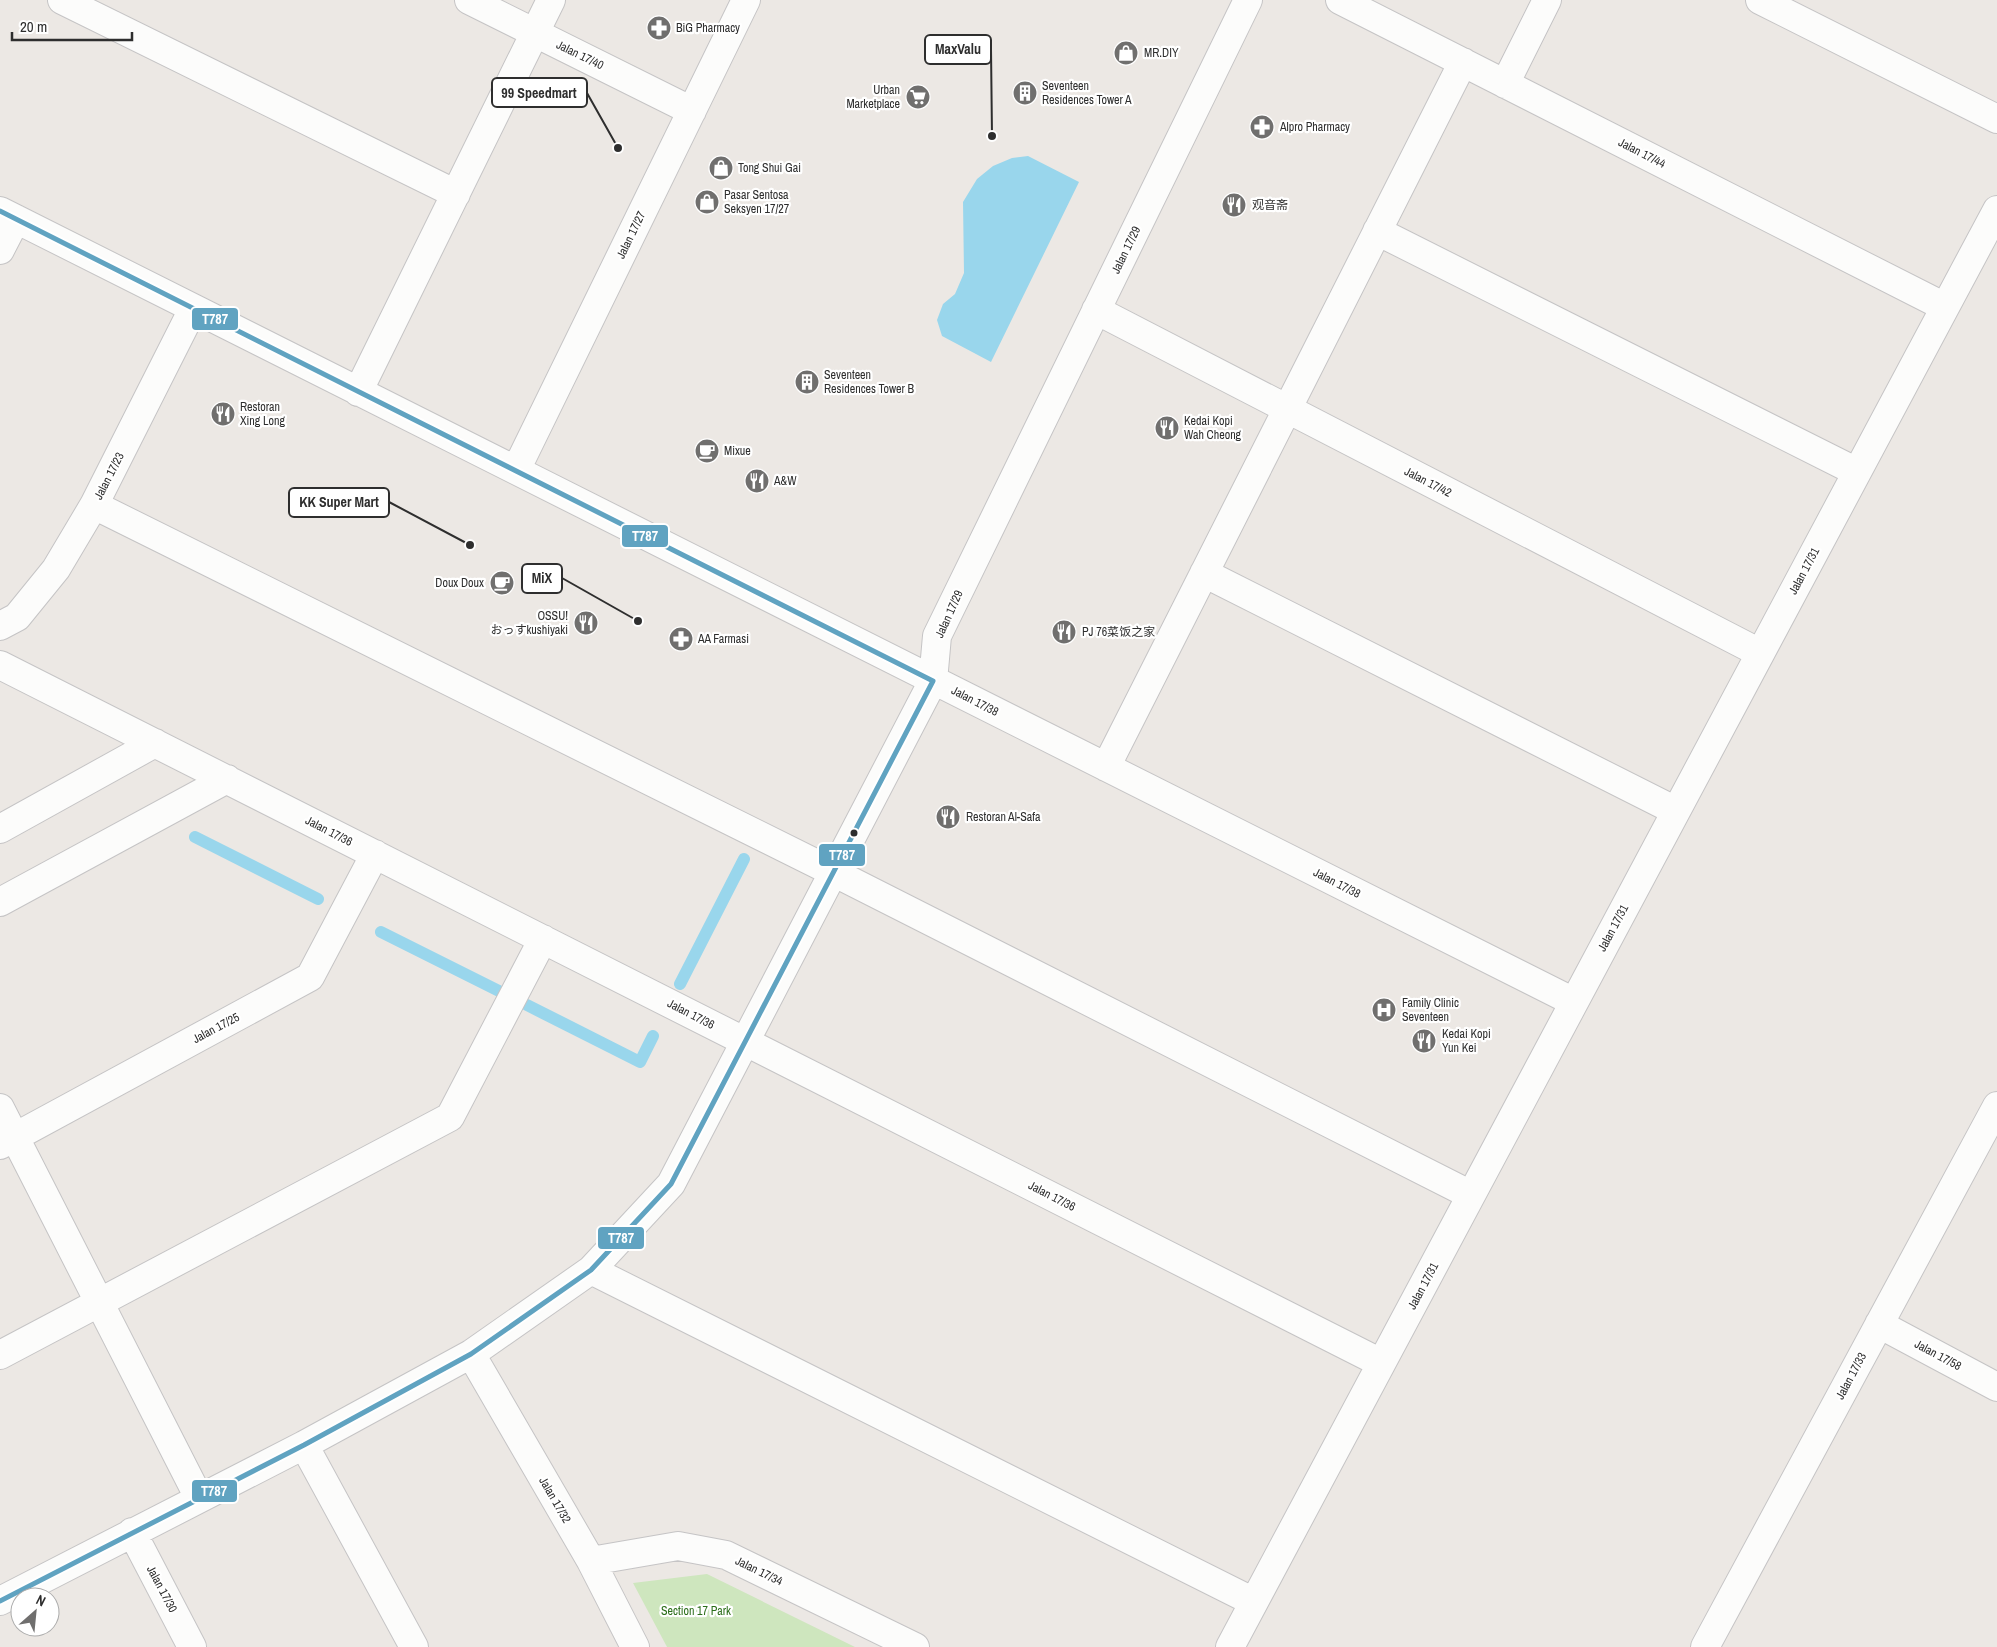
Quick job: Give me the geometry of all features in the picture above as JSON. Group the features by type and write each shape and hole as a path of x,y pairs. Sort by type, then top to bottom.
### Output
{"street":[{"path":"62,0 456,194"},
{"name":"Jalan 17/40","path":"469,0 692,111"},
{"path":"358,392 551,0"},
{"name":"Jalan 17/27","path":"516,470 746,0"},
{"name":"Jalan 17/29","path":"0,1601 304,1444 471,1354 591,1270 670,1184 933,681 937,636 1248,0"},
{"name":"Jalan 17/44","path":"1340,0 1945,306"},
{"path":"1505,84 1547,0"},
{"path":"1760,0 1997,119"},
{"path":"1106,767 1463,62"},
{"name":"Jalan 17/31","path":"1230,1647 1997,210"},
{"path":"0,250 8,215"},
{"name":"Jalan 17/38","path":"8,215 1574,1002"},
{"path":"1377,231 1857,472"},
{"name":"Jalan 17/23","path":"0,626 17,617 56,569 94,505 193,309"},
{"name":"Jalan 17/42","path":"1096,310 1760,653"},
{"path":"94,505 833,872 1471,1195"},
{"path":"1204,573 1676,811"},
{"name":"Jalan 17/36","path":"0,665 1381,1363"},
{"path":"0,829 155,743"},
{"path":"0,902 227,779"},
{"name":"Jalan 17/25","path":"7,1141 310,977 374,854"},
{"path":"0,1355 450,1117 543,939"},
{"name":"Jalan 17/33","path":"1705,1647 1997,1106"},
{"path":"0,1108 7,1141 99,1302 199,1498"},
{"path":"591,1270 1254,1602"},
{"name":"Jalan 17/58","path":"1879,1324 1997,1387"},
{"name":"Jalan 17/32","path":"471,1354 591,1561 635,1647"},
{"path":"304,1444 414,1647"},
{"name":"Jalan 17/30","path":"132,1532 192,1647"},
{"name":"Jalan 17/34","path":"591,1561 678,1546 726,1555 915,1647"}],"green space":[{"name":"Section 17 Park","path":"707,1574 855,1647 667,1647 633,1583"}],"water":[{"path":"1028,156 1079,182 991,362 942,336 937,320 943,304 955,294 964,273 963,202 977,179 993,166 1012,158"}],"waterway":[{"path":"195,837 318,899"},
{"path":"680,984 744,859"},
{"path":"381,932 499,991"},
{"path":"527,1005 640,1062 653,1036"}],"transit line":[{"name":"T787","path":"0,211 933,681 671,1184 591,1270 471,1354 304,1445 0,1601"}],"place":[{"name":"BiG Pharmacy","path":"659,28"},
{"name":"MR.DIY","path":"1126,53"},
{"name":"Seventeen Residences Tower A","path":"1025,93"},
{"name":"Urban Marketplace","path":"918,97"},
{"name":"Alpro Pharmacy","path":"1262,127"},
{"name":"MaxValu","path":"992,136"},
{"name":"99 Speedmart","path":"618,148"},
{"name":"Tong Shui Gai","path":"721,168"},
{"name":"Pasar Sentosa Seksyen 17/27","path":"707,202"},
{"name":"观音斋","path":"1234,205"},
{"name":"Seventeen Residences Tower B","path":"807,382"},
{"name":"Restoran Xing Long","path":"223,414"},
{"name":"Kedai Kopi Wah Cheong","path":"1167,428"},
{"name":"Mixue","path":"707,451"},
{"name":"A&W","path":"757,481"},
{"name":"KK Super Mart","path":"470,545"},
{"name":"Doux Doux","path":"502,583"},
{"name":"MiX","path":"638,621"},
{"name":"OSSU! おっすkushiyaki","path":"586,623"},
{"name":"PJ 76菜饭之家","path":"1064,632"},
{"name":"AA Farmasi","path":"681,639"},
{"name":"Restoran Al-Safa","path":"948,817"},
{"name":"Family Clinic Seventeen","path":"1384,1010"},
{"name":"Kedai Kopi Yun Kei","path":"1424,1041"}]}
